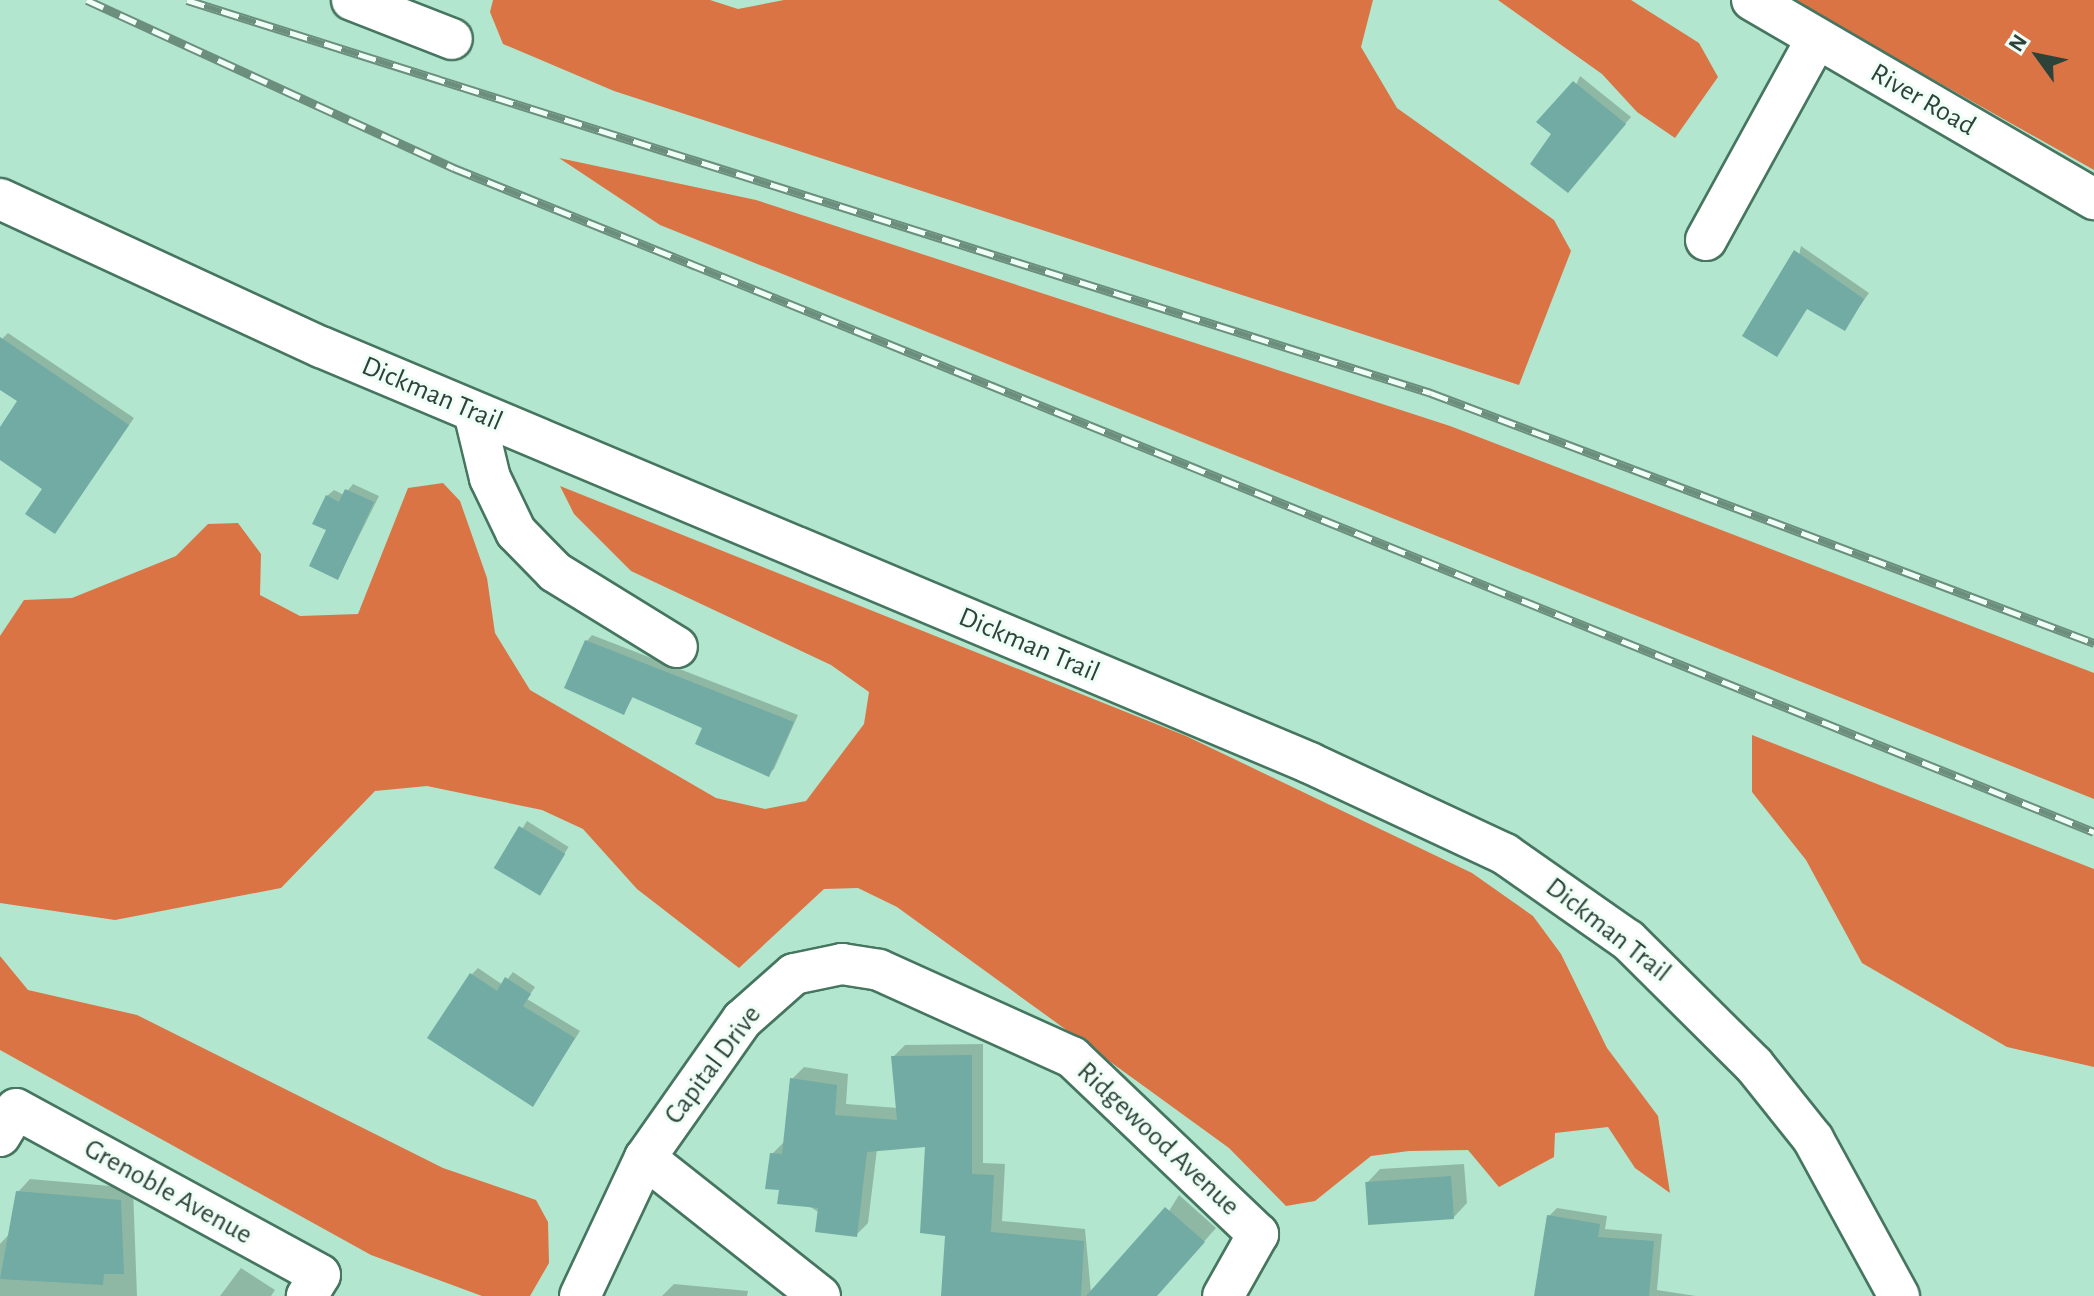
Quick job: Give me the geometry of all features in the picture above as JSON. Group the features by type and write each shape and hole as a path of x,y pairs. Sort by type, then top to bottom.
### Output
{"street":[{"path":"352,0 452,39"},
{"name":"River Road","path":"1752,0 2094,199"},
{"path":"1706,240 1817,38"},
{"name":"Dickman Trail","path":"0,199 474,412 1310,763 1505,854 1628,940 1754,1065 1821,1151 1899,1296"},
{"path":"474,412 490,478 516,532 555,572 677,647"},
{"name":"Capital Drive","path":"580,1296 645,1158 765,996 815,966 879,970"},
{"name":"Ridgewood Avenue","path":"879,970 1072,1057 1258,1234 1223,1296"},
{"name":"Grenoble Avenue","path":"8,1122 314,1286"},
{"path":"645,1158 820,1296"}],"shaded area":[{"path":"493,0 710,0 738,9 784,0 1373,0 1361,47 1397,108 1554,220 1571,251 1519,385 614,91 503,44 490,12"},
{"path":"1498,0 1631,0 1699,43 1718,77 1675,138 1637,112 1602,74"},
{"path":"1792,0 2094,0 2094,170"},
{"path":"559,158 756,200 1450,426 2094,673 2094,799 660,225"},
{"path":"443,483 460,501 487,578 495,633 530,690 716,798 765,809 806,801 864,724 869,692 831,665 631,571 574,514 560,486 1186,736 1472,873 1533,916 1561,954 1607,1048 1658,1116 1670,1193 1635,1168 1608,1127 1555,1133 1554,1157 1499,1187 1468,1150 1409,1151 1371,1156 1315,1201 1286,1206 1229,1148 897,907 858,888 824,889 739,968 637,889 583,829 542,810 427,786 375,791 281,888 115,920 0,903 0,636 24,600 72,598 176,556 208,524 238,523 261,554 260,595 300,616 358,614 408,488"},
{"path":"1752,735 2094,869 2094,1067 2007,1047 1862,963 1806,860 1752,792"},
{"path":"0,956 28,990 137,1015 443,1168 536,1200 548,1222 549,1263 530,1296 482,1296 371,1255 0,1050"}],"building":[{"path":"1573,81 1626,124 1568,193 1530,164 1551,134 1536,122"},
{"path":"1794,250 1864,299 1845,331 1807,309 1777,357 1742,336"},
{"path":"0,337 129,425 55,534 25,514 42,489 0,460 0,427 17,401 0,390"},
{"path":"345,489 374,502 338,580 309,566 326,530 312,524 326,495 339,502"},
{"path":"585,640 794,722 769,777 695,744 702,728 632,697 624,715 564,688"},
{"path":"519,826 565,854 540,896 494,868"},
{"path":"470,973 497,991 505,977 531,994 523,1006 575,1038 533,1107 427,1038"},
{"path":"972,1055 972,1174 994,1175 991,1232 1084,1241 1081,1296 941,1296 945,1236 920,1233 925,1147 867,1152 857,1237 815,1232 818,1208 777,1204 779,1190 765,1189 770,1153 782,1154 790,1078 837,1085 835,1115 897,1120 891,1056"},
{"path":"1451,1176 1454,1219 1368,1225 1365,1182"},
{"path":"16,1191 121,1200 124,1274 104,1274 103,1285 0,1279"},
{"path":"1165,1207 1205,1242 1157,1296 1086,1296"},
{"path":"1547,1215 1600,1224 1598,1237 1654,1241 1649,1296 1534,1296"}],"railway":[{"path":"87,0 454,168 2094,832"},
{"path":"187,0 1431,393 2094,643"}]}
